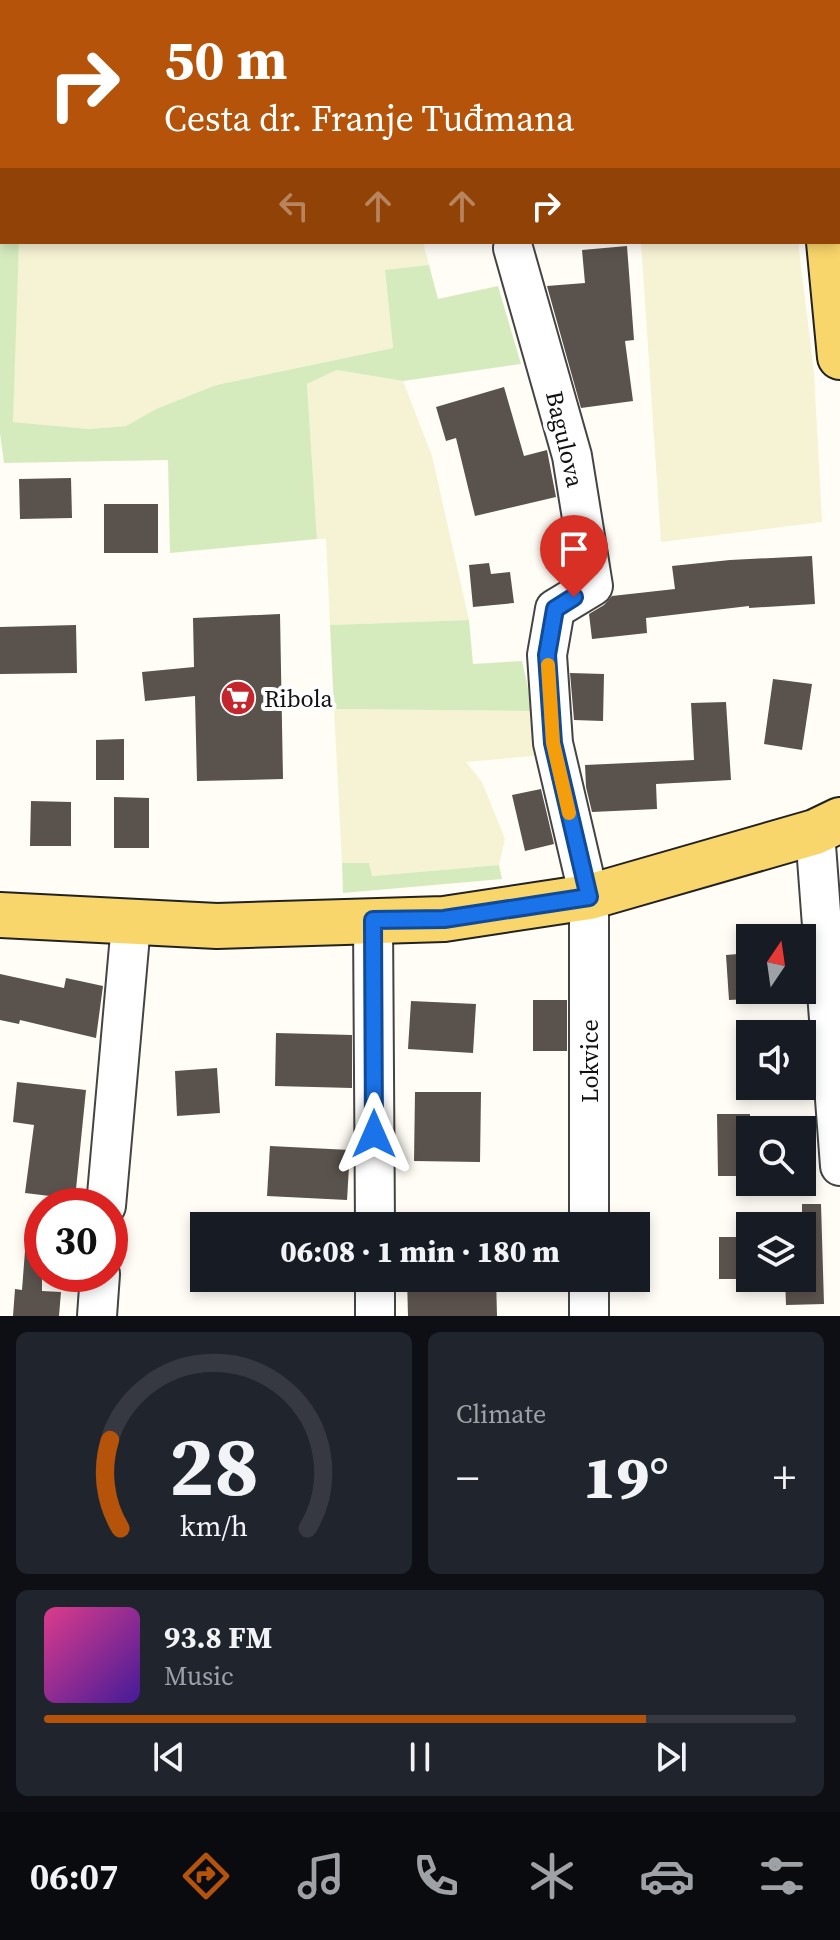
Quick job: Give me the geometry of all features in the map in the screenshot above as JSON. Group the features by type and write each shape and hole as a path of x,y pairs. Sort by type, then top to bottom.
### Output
{"main road":[{"path":"829,244 840,357"},
{"path":"0,915 217,926 444,919 589,897 828,826"}],"street":[{"name":"Bagulova","path":"513,248 572,456 593,586 555,609 547,655 553,743 589,897"},
{"path":"828,826 840,1166"},
{"name":"Lokvice","path":"589,897 589,1212"},
{"path":"373,920 375,1212"},
{"path":"108,1188 131,924"},
{"path":"97,1316 99,1292"},
{"path":"375,1292 375,1316"},
{"path":"589,1292 589,1316"}],"shaded area":[{"path":"19,244 424,244 429,265 385,271 393,348 216,385 156,409 126,426 89,429 12,422"},
{"path":"641,244 798,244 814,372 822,522 661,542"},
{"path":"337,370 403,381 432,456 469,620 330,625 326,539 317,539 307,384"},
{"path":"334,709 533,711 542,755 466,762 482,782 505,839 499,865 371,876 369,863 342,863"}],"green space":[{"path":"0,244 19,244 13,422 89,429 126,426 156,409 216,385 393,348 385,270 429,265 438,299 498,286 521,364 403,381 337,370 307,384 317,539 170,553 168,460 4,463 0,433"},
{"path":"469,620 473,664 522,661 533,711 334,709 330,625"},
{"path":"342,863 369,863 372,876 499,865 502,879 343,893"}],"building":[{"path":"627,246 634,340 625,341 633,401 581,408 547,286 585,283 582,250"},
{"path":"504,387 524,456 547,450 556,497 475,516 456,438 446,441 436,407"},
{"path":"71,478 72,518 20,519 19,479"},
{"path":"104,504 158,504 158,553 104,553"},
{"path":"812,556 815,604 749,606 646,618 647,633 592,639 589,614 612,596 675,589 672,566"},
{"path":"489,563 491,574 510,572 514,603 473,607 469,565"},
{"name":"Ribola","path":"280,614 283,779 197,781 195,696 145,701 142,672 194,667 193,618"},
{"path":"76,625 77,673 0,674 0,627"},
{"path":"570,673 604,674 603,721 574,720"},
{"path":"773,679 812,684 802,750 764,744"},
{"path":"726,702 731,780 656,784 657,809 592,812 585,765 694,760 691,703"},
{"path":"124,739 124,780 96,780 96,740"},
{"path":"541,789 554,844 525,851 512,795"},
{"path":"114,797 149,798 149,848 114,848"},
{"path":"31,801 71,802 71,846 30,846"},
{"path":"736,954 736,1000 729,1000 726,955"},
{"path":"0,974 64,988 66,978 103,986 96,1038 20,1020 19,1024 0,1020"},
{"path":"533,1000 567,1000 567,1051 533,1051"},
{"path":"411,1001 476,1004 473,1053 408,1049"},
{"path":"276,1033 352,1035 352,1088 275,1086"},
{"path":"217,1068 220,1113 177,1116 175,1071"},
{"path":"17,1082 86,1090 76,1188 26,1188 34,1125 13,1122"},
{"path":"415,1092 481,1092 480,1162 414,1161"},
{"path":"717,1114 750,1114 736,1116 736,1176 718,1176"},
{"path":"270,1146 350,1150 347,1200 267,1196"},
{"path":"802,1204 821,1204 824,1304 786,1305 786,1292 816,1292 816,1212 802,1212"},
{"path":"719,1237 736,1237 736,1279 719,1279"},
{"path":"24,1264 24,1292 61,1292 59,1316 13,1316 15,1289 22,1290"},
{"path":"407,1292 496,1292 497,1316 408,1316"}],"slow traffic":[{"path":"548,665 553,743 569,813"}],"place":[{"name":"Ribola","path":"238,698"}],"route":[{"path":"374,1134 373,920 444,919 589,897 553,743 547,655 555,609 574,597"}]}
